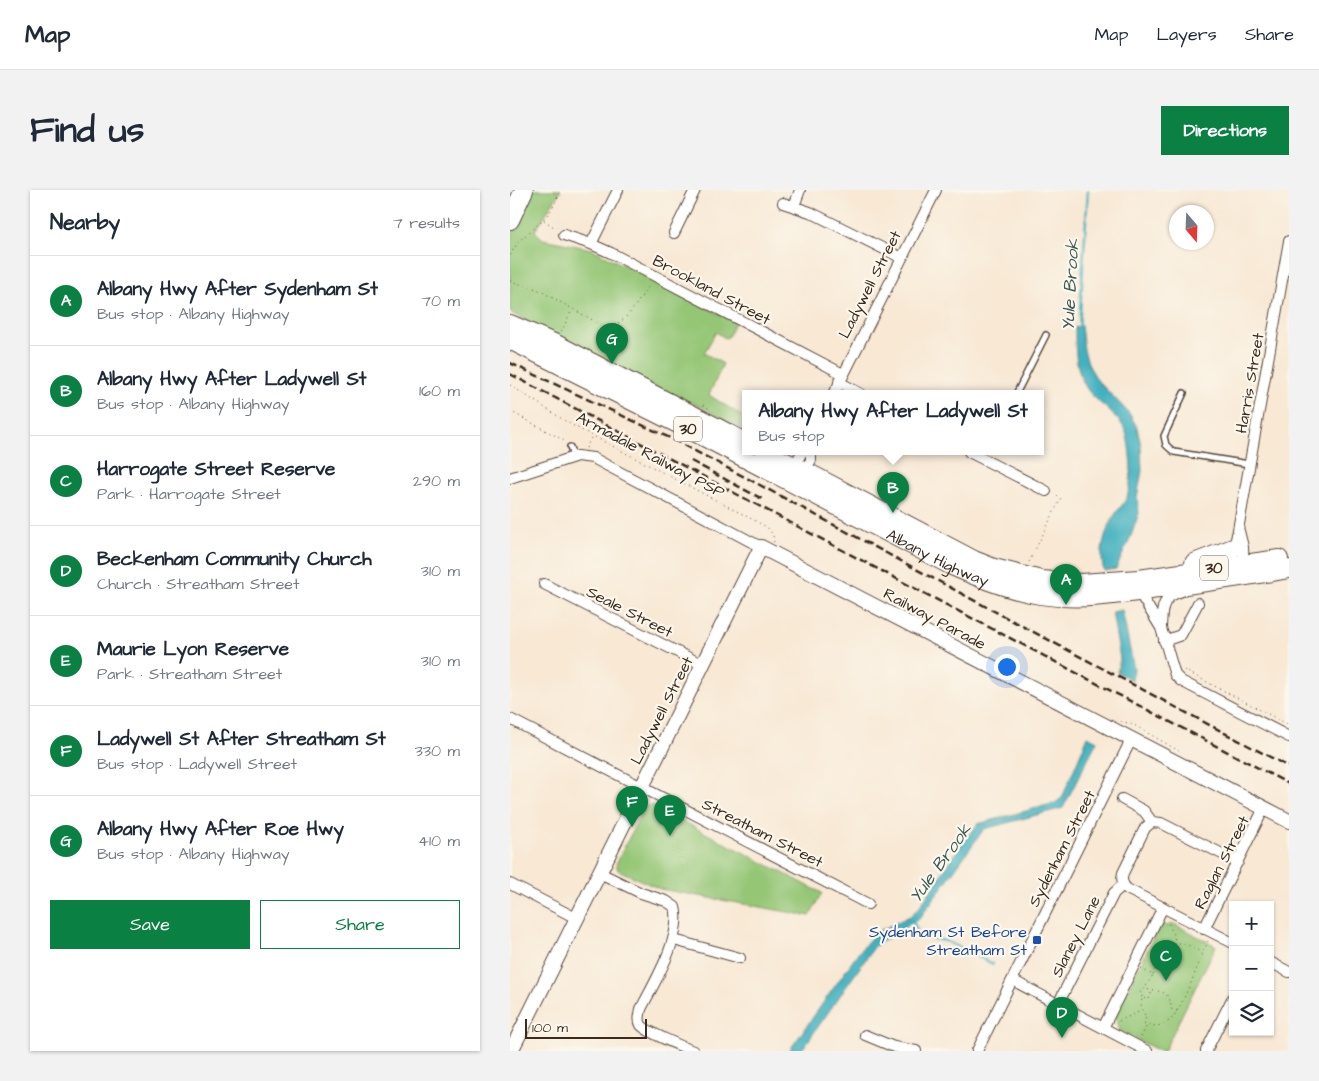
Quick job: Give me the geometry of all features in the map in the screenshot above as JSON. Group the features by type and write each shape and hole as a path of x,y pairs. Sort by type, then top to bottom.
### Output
{"highway":[{"path":"510,220 524,190"},
{"name":"30","path":"510,324 556,344 742,440"},
{"name":"Albany Highway","path":"510,340 588,378 742,447"},
{"name":"Albany Highway","path":"761,455 797,471 974,560 994,568 1041,580 1139,586 1289,558"},
{"name":"Albany Highway","path":"769,455 797,471"},
{"path":"1139,586 1153,572 1178,569 1197,563 1235,569"},
{"name":"Albany Highway","path":"1235,569 1289,569"}],"street":[{"path":"591,244 618,190"},
{"path":"674,233 696,190"},
{"path":"794,206 800,190"},
{"name":"Ladywell Street","path":"836,390 936,190"},
{"path":"783,203 810,212 902,258"},
{"name":"Brookland Street","path":"561,231 591,244 841,378 857,390"},
{"name":"Harris Street","path":"1235,569 1238,530 1289,242"},
{"path":"510,478 571,449"},
{"name":"Railway Parade","path":"571,449 600,461 767,546 1131,740 1289,821"},
{"path":"797,471 811,460 811,455"},
{"path":"986,456 1046,491"},
{"name":"Harris Street","path":"1235,569 1243,547 1238,530"},
{"name":"Ladywell Street","path":"511,1051 703,665 767,546"},
{"path":"1161,628 1163,605 1171,596 1235,569"},
{"name":"Seale Street","path":"544,584 703,665"},
{"path":"1139,586 1161,628 1175,675 1181,681 1289,737"},
{"path":"1164,640 1181,634 1198,603"},
{"name":"Streatham Street","path":"510,719 868,904"},
{"name":"Sydenham Street","path":"977,1051 1131,740"},
{"path":"1122,799 1144,811 1152,822"},
{"name":"Raglan Street","path":"1204,929 1264,808"},
{"path":"1229,941 1127,889 1123,885 1122,880 1123,873 1145,828 1152,822 1161,823 1238,862"},
{"path":"600,873 640,894 672,904 675,907 677,913 674,940 639,1018 641,1026 693,1051"},
{"path":"510,884 576,918"},
{"name":"Slaney Lane","path":"1058,1004 1114,893 1123,885"},
{"path":"1103,1028 1163,907"},
{"path":"674,940 740,958"},
{"path":"1274,964 1289,972"},
{"path":"1012,980 1147,1051"},
{"path":"1206,1051 1229,1005"},
{"path":"866,1035 894,1047 916,1051"}],"lane":[{"path":"1018,390 1046,335"},
{"path":"1184,393 1164,436 1166,445 1174,452 1250,464"}],"path":[{"path":"510,256 519,241 552,209 561,190"},
{"path":"543,219 561,231"},
{"path":"510,281 537,289 605,327 611,327 627,317 648,287"},
{"path":"560,334 572,310"},
{"name":"Armadale Railway PSP","path":"510,385 564,420 767,527 773,535 767,546"},
{"path":"510,411 571,449"},
{"path":"586,446 592,435"},
{"path":"1025,569 1061,498 1046,491"},
{"path":"1179,667 1289,725"},
{"path":"1169,924 1176,943"},
{"path":"1147,1025 1160,1026 1170,1021 1177,1011 1208,940"},
{"path":"1147,1025 1144,1023 1146,1017 1140,1003 1142,998 1140,993 1146,988 1153,975 1163,950 1176,943 1189,944 1203,953"},
{"path":"1139,968 1153,975"},
{"path":"1146,988 1151,991 1158,990 1164,992 1171,1002 1171,1009 1177,1011"},
{"path":"1142,998 1149,999 1152,994 1151,991"},
{"path":"1119,1020 1142,1011"},
{"path":"1134,1045 1147,1025"}],"green space":[{"path":"534,190 561,190 535,231 543,239 592,249 735,322 728,337 725,338 716,332 704,353 723,364 709,395 742,416 742,428 695,404 670,396 579,346 566,344 510,312 510,239"},
{"path":"651,805 822,893 810,916 660,889 618,870 616,864 644,808"},
{"path":"1160,924 1166,926 1174,924 1216,946 1164,1051 1160,1051 1120,1031 1115,1016"}],"water":[{"name":"Yule Brook","path":"1081,326 1084,350 1089,366 1098,381 1129,413 1137,427 1141,446 1142,471 1137,497 1139,513 1116,569 1104,571 1102,548 1112,520 1127,497 1131,475 1130,459 1125,430 1116,418 1090,393 1081,378 1077,362 1075,327"},
{"path":"1122,610 1134,669 1132,680 1117,672 1120,659 1112,612"},
{"path":"1088,736 1097,741 1063,808 984,829 920,918 875,946 801,1051 789,1051 859,952 875,933 910,916 919,908 963,842 978,824 1055,803 1062,798"}],"waterway":[{"name":"Yule Brook","path":"1079,328 1088,190"},
{"path":"912,920 917,930"},
{"path":"924,937 946,941 993,964"}],"railway":[{"path":"510,363 670,438 1289,767"},
{"path":"510,374 1289,784"},
{"path":"691,461 764,500"}],"place":[{"name":"Albany Hwy After Roe Hwy","path":"612,364"},
{"name":"Albany Hwy After Ladywell St","path":"893,513"},
{"name":"Albany Hwy After Sydenham St","path":"1066,605"},
{"name":"Ladywell St After Streatham St","path":"632,827"},
{"name":"Maurie Lyon Reserve","path":"670,836"},
{"name":"Sydenham St Before Streatham St","path":"1037,940"},
{"name":"Harrogate Street Reserve","path":"1166,981"},
{"name":"Beckenham Community Church","path":"1062,1038"}]}
